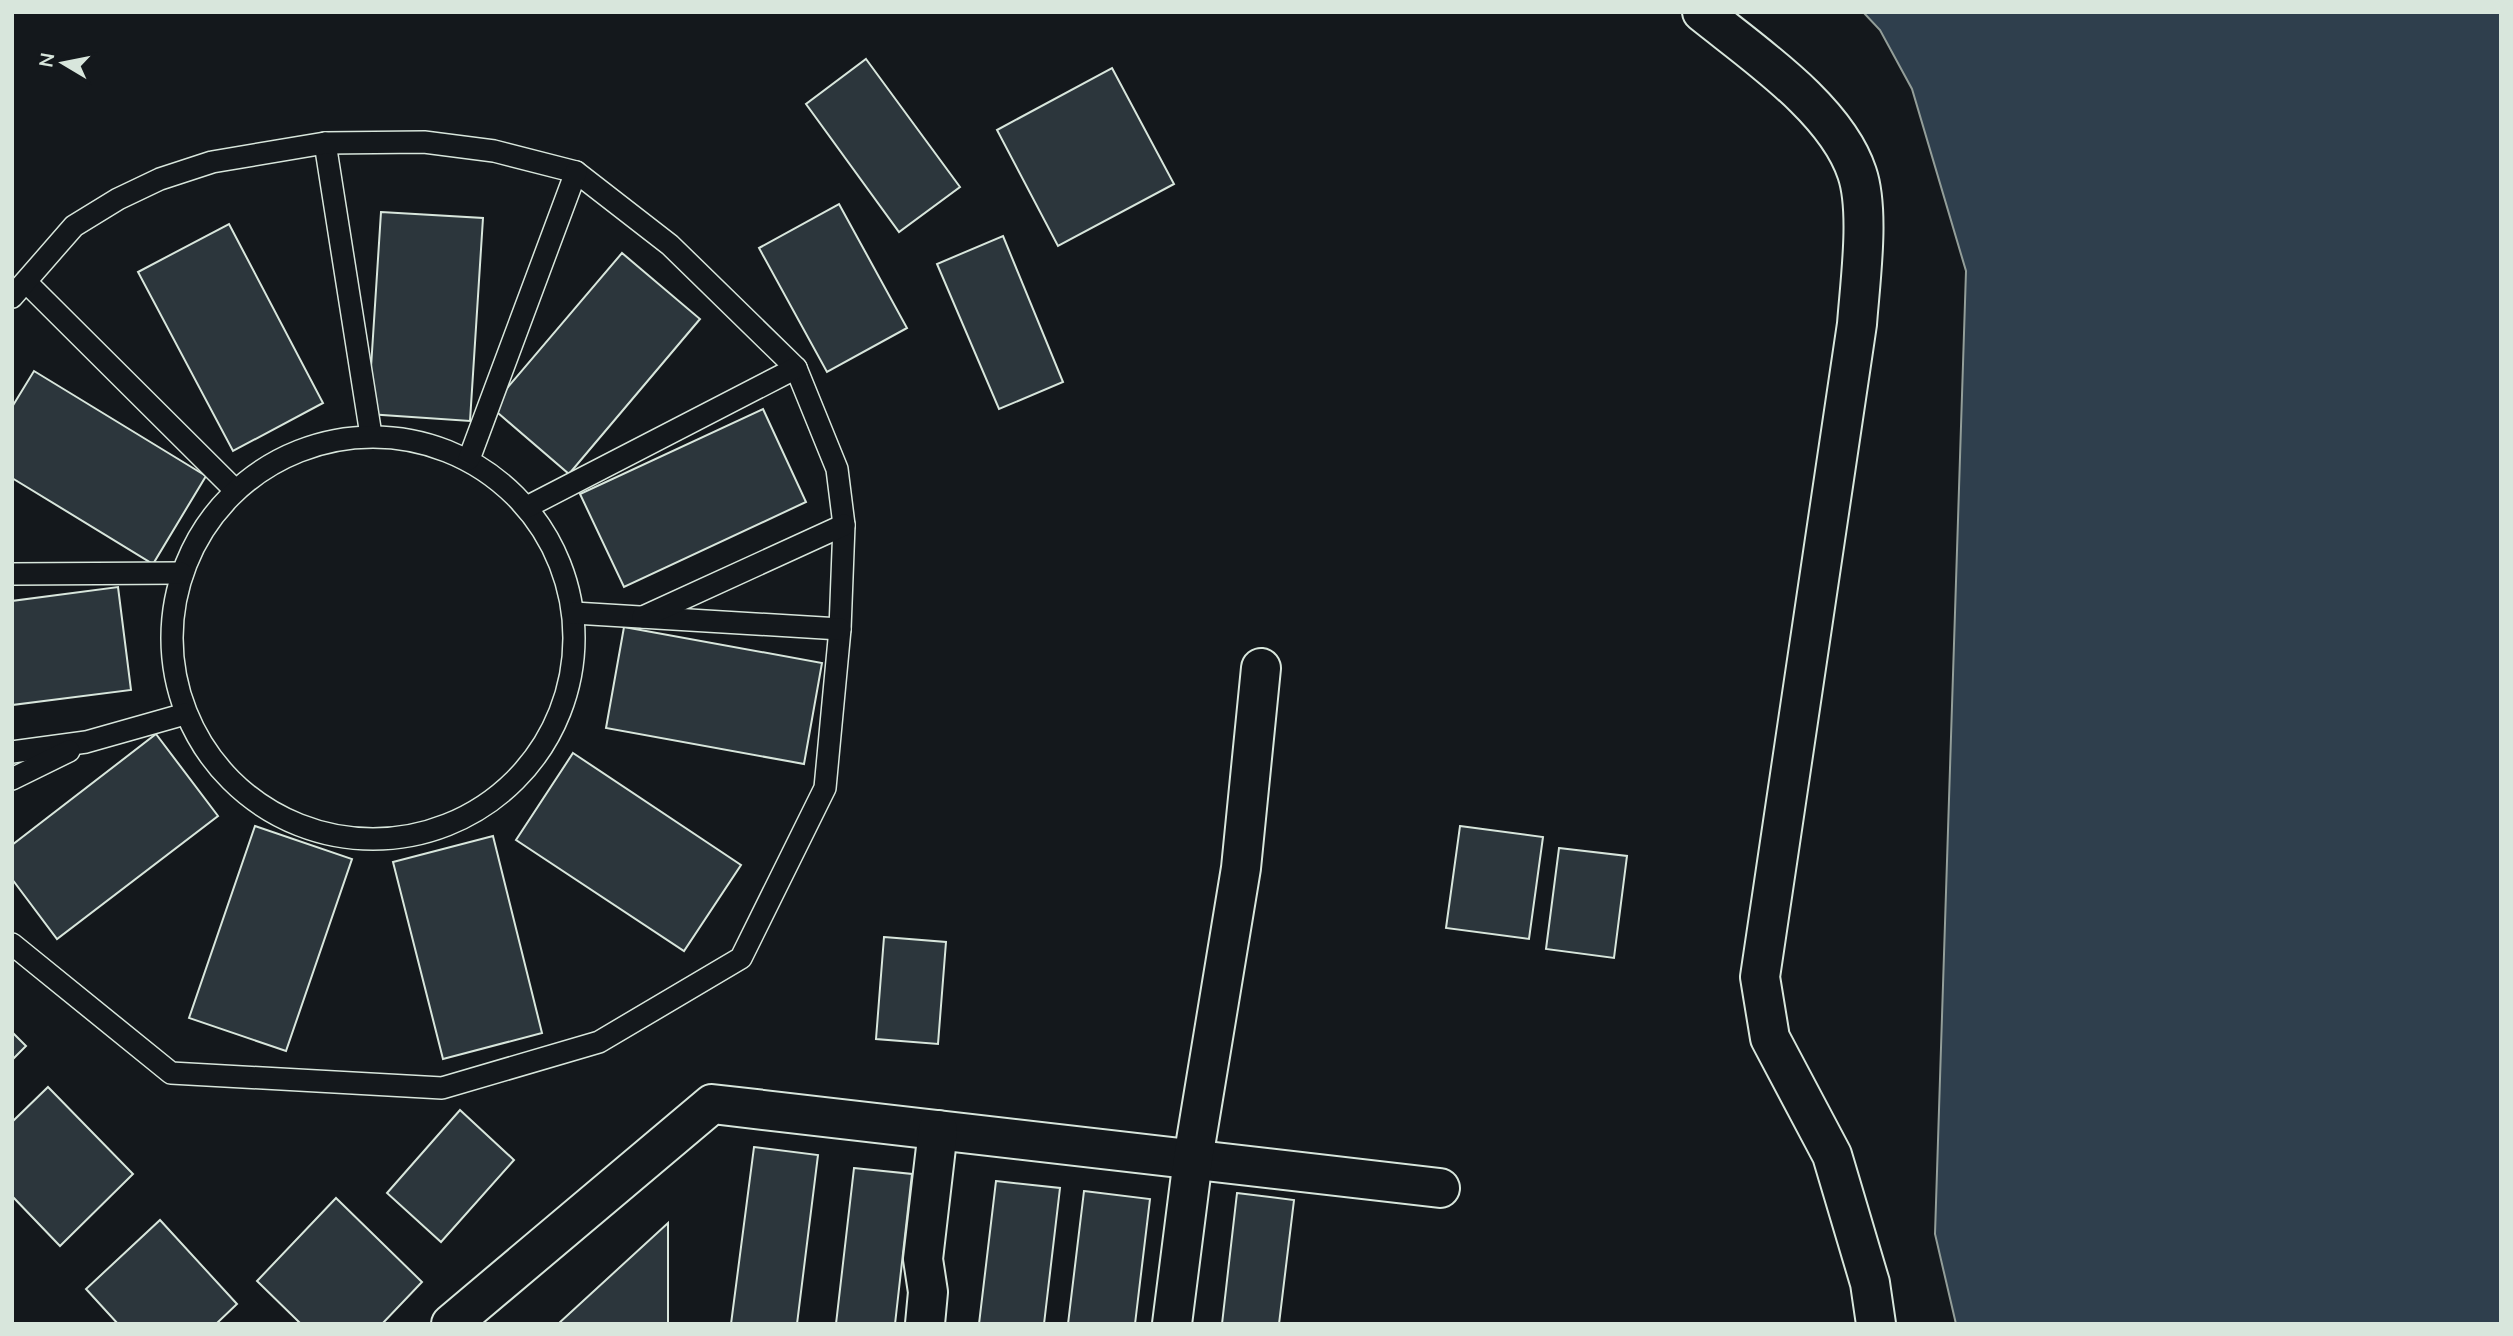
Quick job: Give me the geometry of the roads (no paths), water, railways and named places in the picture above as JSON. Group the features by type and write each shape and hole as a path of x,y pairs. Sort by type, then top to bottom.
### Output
{"street":[{"path":"1702,12 1787,82 1840,136 1858,175 1864,235 1857,324 1760,977 1770,1038 1832,1155 1870,1283 1876,1324"},
{"path":"1172,1324 1194,1159 1241,868 1261,668"},
{"path":"451,1324 712,1104 1440,1188"},
{"path":"925,1324 928,1292 923,1259 938,1130"}],"lane":[{"path":"12,944 171,1073 442,1087 600,1042 741,958 825,788 840,629 844,525 837,469 796,368 670,244 576,172 494,151 424,142 325,143 212,162 150,184 74,226 19,290 235,490"},
{"path":"325,143 370,435"},
{"path":"469,459 576,172"},
{"path":"527,507 796,368"},
{"path":"370,435 421,440 469,459 501,480 527,507 559,556 574,613 569,686 540,752 489,804 424,835 351,841 281,819 224,776 186,714 170,644 181,573 203,528 235,490 297,449 370,435"},
{"path":"638,619 844,525"},
{"path":"12,573 181,573"},
{"path":"574,613 638,619 840,629"},
{"path":"12,752 86,742 186,714"},
{"path":"12,779 86,742"}],"water":[{"path":"1863,12 2501,12 2501,1324 1956,1324 1935,1234 1966,271 1912,89 1880,30"}]}
